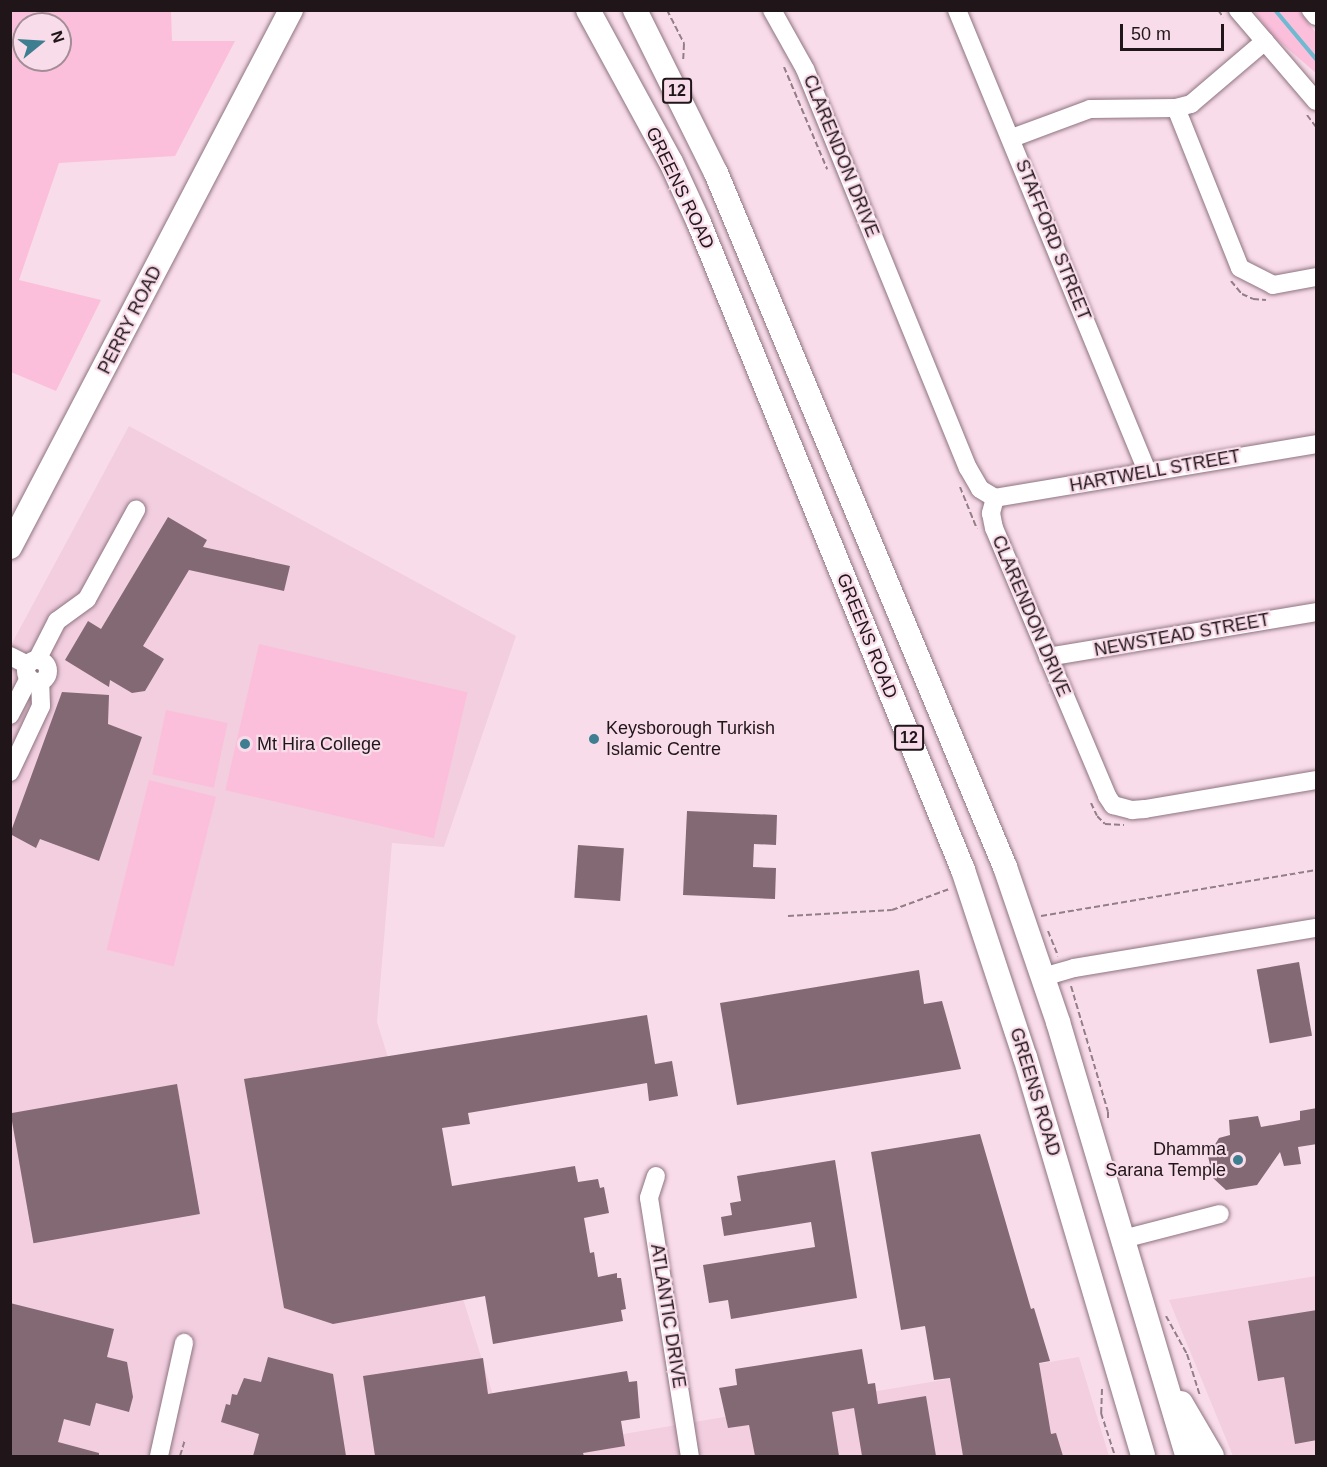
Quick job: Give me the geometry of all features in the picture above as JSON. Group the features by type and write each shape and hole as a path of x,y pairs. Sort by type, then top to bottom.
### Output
{"main road":[{"name":"PERRY ROAD","path":"10,547 72,434 246,91 291,10"},
{"name":"PERRY ROAD","path":"246,91 303,10"},
{"name":"GREENS ROAD","path":"588,10 665,152 699,223 963,870 998,969 1143,1456"},
{"name":"GREENS ROAD","path":"635,10 697,134 943,714 1005,867 1043,977 1187,1456"},
{"path":"665,152 697,134"},
{"path":"906,730 923,713 943,714"},
{"path":"1161,1367 1212,1456"}],"street":[{"name":"CLARENDON DRIVE","path":"772,10 805,69 968,468 980,489 995,498 991,513 994,528 1107,796 1113,805 1132,810 1317,780"},
{"name":"STAFFORD STREET","path":"957,10 1012,138 1148,471"},
{"path":"1238,10 1317,101"},
{"path":"1311,10 1317,16"},
{"path":"1012,138 1090,109 1176,108 1191,104 1265,41"},
{"path":"1176,108 1240,268 1273,285 1317,277"},
{"name":"HARTWELL STREET","path":"995,498 1317,444"},
{"path":"10,715 57,621 87,598 136,510"},
{"name":"NEWSTEAD STREET","path":"1048,657 1317,612"},
{"path":"10,656 33,671 41,706 10,772"},
{"path":"1043,977 1079,967 1317,928"},
{"name":"ATLANTIC DRIVE","path":"656,1176 649,1198 690,1456"},
{"path":"1123,1239 1220,1214"},
{"path":"159,1456 184,1343"}],"path":[{"path":"1041,916 1317,870"},
{"path":"788,916 892,910 954,886"},
{"path":"1103,1378 1101,1413 1114,1456"},
{"path":"180,1456 185,1440"}],"shaded area":[{"path":"10,11 171,11 172,41 235,41 175,156 59,163 19,280 101,300 56,391 11,372"},
{"path":"1254,11 1299,11 1316,33 1316,73 1273,36"},
{"path":"129,426 516,636 444,847 392,843 377,1022 511,1453 1079,1357 1109,1456 11,1456 11,645"},
{"path":"259,644 468,692 434,838 225,790"},
{"path":"166,710 228,723 214,788 152,775"},
{"path":"149,780 216,797 174,966 107,950"},
{"path":"1316,1276 1316,1456 1233,1456 1169,1300"}],"building":[{"path":"168,517 207,540 203,547 290,566 284,591 189,570 143,646 164,659 145,691 132,693 110,680 109,687 65,660 88,621 101,629"},
{"path":"62,692 109,695 108,724 142,737 99,861 40,839 36,848 10,834"},
{"path":"687,811 777,815 776,845 754,844 753,867 776,868 775,899 683,895"},
{"path":"578,845 624,848 620,901 574,898"},
{"path":"1299,962 1312,1036 1270,1043 1257,969"},
{"path":"919,970 924,1004 942,1001 961,1069 737,1105 720,1003"},
{"path":"647,1015 655,1064 672,1061 678,1096 649,1101 647,1083 468,1113 470,1124 442,1128 452,1186 575,1166 578,1182 598,1179 600,1188 604,1187 609,1213 584,1218 590,1253 594,1252 598,1277 617,1273 617,1278 621,1278 626,1309 621,1310 623,1321 493,1344 485,1296 333,1324 284,1308 244,1079"},
{"path":"177,1084 200,1214 33,1243 11,1113"},
{"path":"1317,1108 1317,1144 1298,1147 1301,1164 1284,1166 1280,1152 1257,1185 1226,1190 1213,1178 1208,1156 1219,1138 1230,1135 1229,1120 1258,1116 1261,1127 1300,1120 1300,1111"},
{"path":"980,1134 1031,1309 1034,1308 1050,1361 1039,1363 1051,1434 1056,1433 1063,1456 963,1456 950,1378 934,1380 925,1326 901,1330 871,1152"},
{"path":"835,1160 857,1298 731,1319 728,1300 709,1303 703,1265 815,1247 811,1222 724,1236 721,1217 732,1215 730,1203 741,1201 737,1176"},
{"path":"10,1303 114,1329 107,1357 127,1362 133,1397 129,1412 96,1403 90,1426 64,1419 58,1442 99,1453 99,1456 10,1456"},
{"path":"1317,1310 1317,1440 1295,1444 1284,1377 1258,1381 1248,1321"},
{"path":"862,1349 868,1384 875,1383 878,1404 926,1396 936,1456 862,1456 854,1408 832,1412 839,1456 755,1456 749,1425 728,1428 719,1388 737,1385 735,1369"},
{"path":"268,1357 333,1374 346,1456 253,1456 259,1434 221,1422 226,1404 230,1405 232,1394 237,1395 244,1378 261,1382"},
{"path":"483,1358 488,1394 627,1371 629,1382 637,1381 640,1418 621,1421 625,1446 583,1453 584,1456 375,1456 363,1376"}],"waterway":[{"path":"1275,10 1316,59"}],"place":[{"name":"Keysborough Turkish Islamic Centre","path":"594,739"},
{"name":"Mt Hira College","path":"245,744"},
{"name":"Dhamma Sarana Temple","path":"1238,1160"}]}
